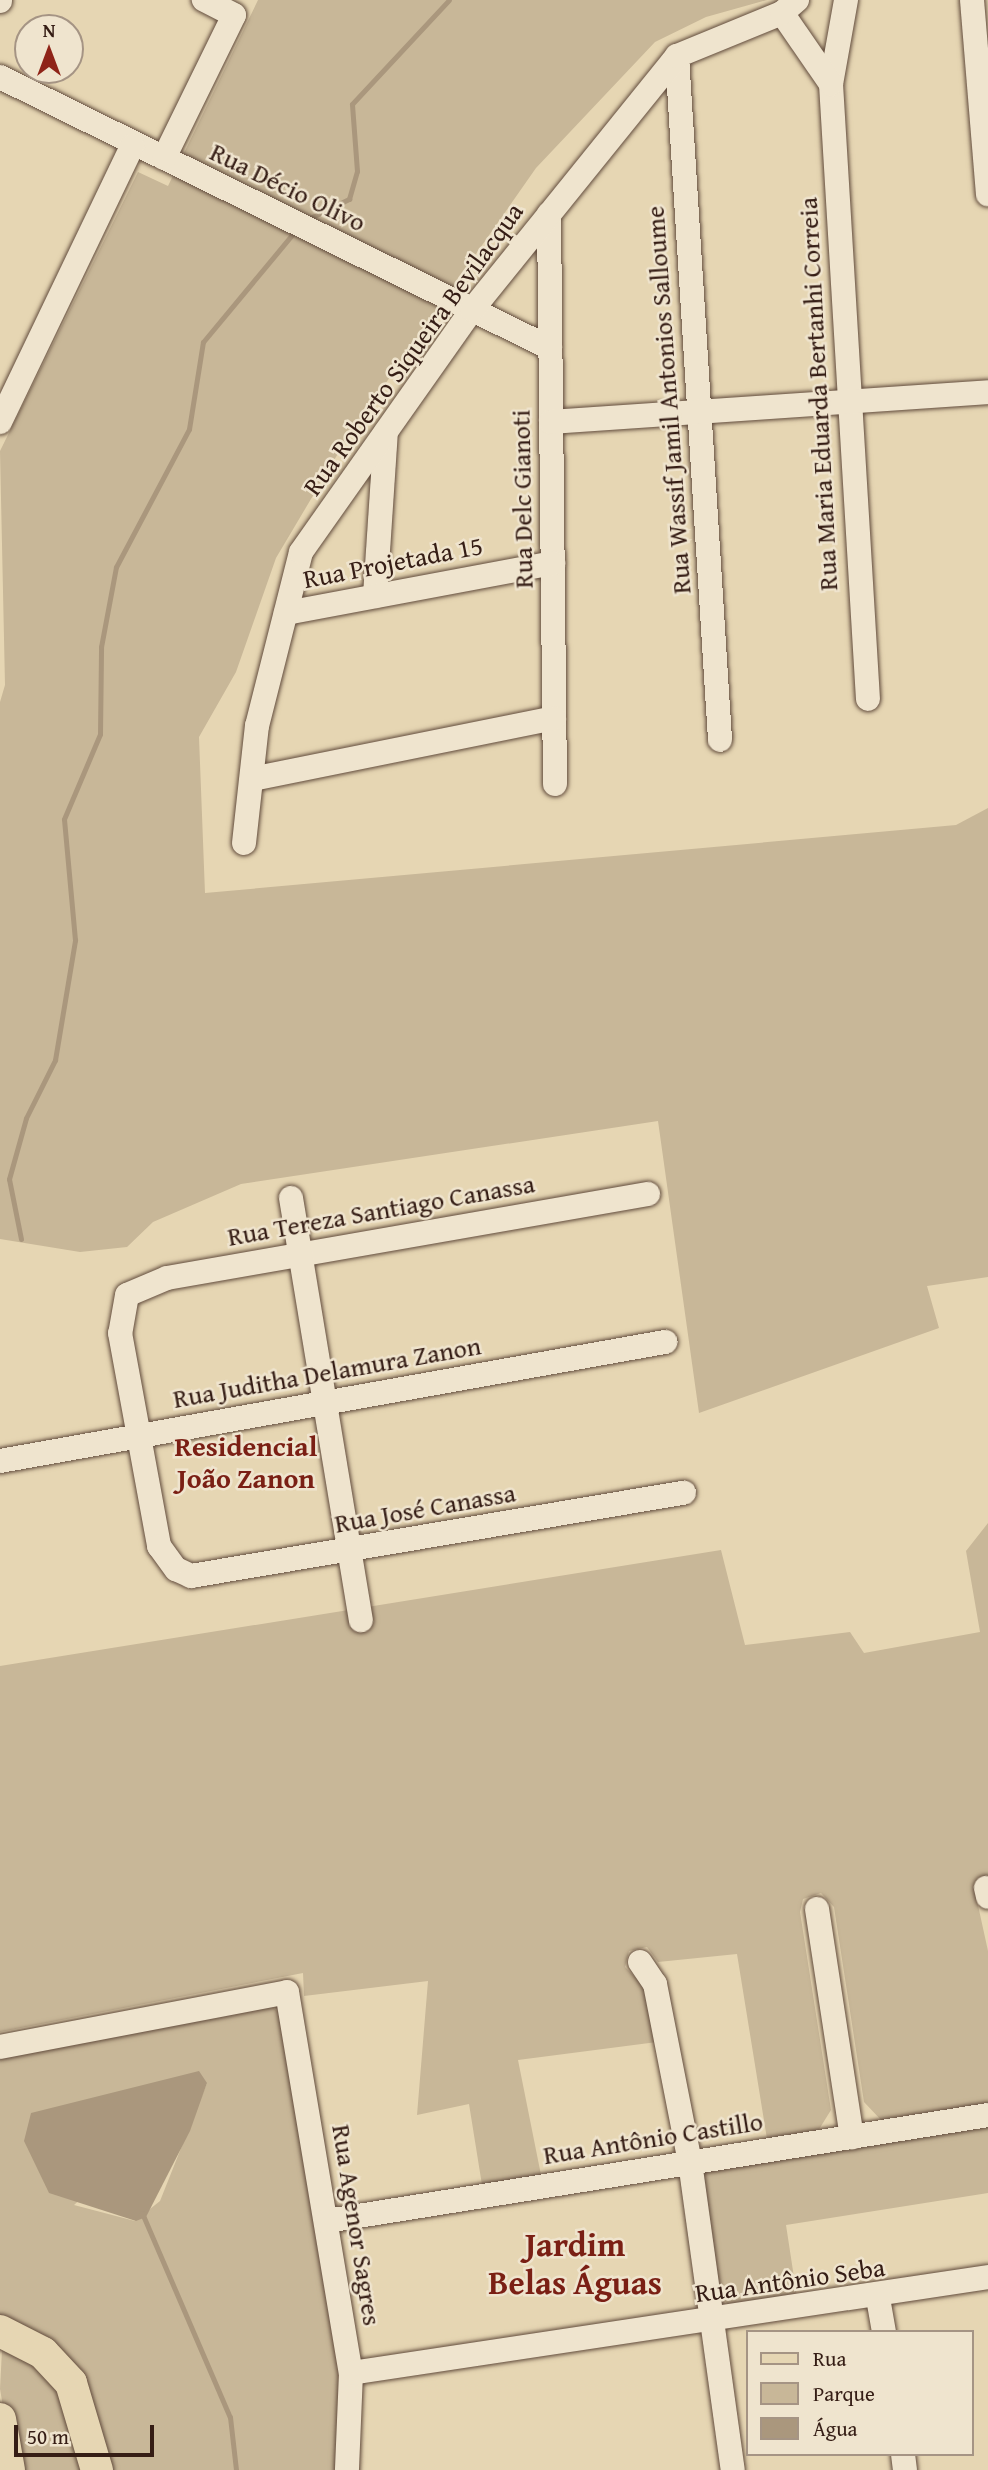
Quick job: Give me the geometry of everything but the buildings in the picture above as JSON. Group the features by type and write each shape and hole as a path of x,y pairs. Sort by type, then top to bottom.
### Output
{"main road":[{"path":"0,2331 43,2353 71,2383 97,2470"},
{"path":"0,2419 9,2470"}],"street":[{"path":"164,158 238,8 204,0"},
{"name":"Rua Maria Eduarda Bertanhi Correia","path":"846,0 831,84 845,402 868,699"},
{"path":"972,0 988,194"},
{"path":"790,7 831,84"},
{"name":"Rua Roberto Siqueira Bevilacqua","path":"244,843 257,726 301,552 472,310 677,56 790,7"},
{"name":"Rua Wassif Jamil Antonios Salloume","path":"677,56 720,740"},
{"name":"Rua Décio Olivo","path":"0,78 132,146 164,158 550,348"},
{"path":"0,422 132,146"},
{"name":"Rua Delc Gianoti","path":"549,214 555,784"},
{"path":"551,422 988,392"},
{"path":"375,596 386,431"},
{"name":"Rua Projetada 15","path":"286,613 553,563"},
{"path":"252,779 554,718"},
{"name":"Rua Tereza Santiago Canassa","path":"139,1436 120,1333 127,1295 167,1278 648,1194"},
{"path":"290,1198 361,1620"},
{"name":"Rua Juditha Delamura Zanon","path":"0,1461 665,1342"},
{"name":"Rua José Canassa","path":"139,1436 159,1546 176,1569 215,1576 684,1493"},
{"path":"817,1909 852,2137"},
{"path":"640,1962 655,1984 690,2162 733,2470"},
{"name":"Rua Agenor Sagres","path":"0,2047 287,1992 351,2373 347,2470"},
{"name":"Rua Antônio Castillo","path":"327,2221 988,2115"},
{"name":"Rua Antônio Seba","path":"351,2373 878,2298 988,2277"},
{"path":"878,2298 884,2330"}],"green space":[{"path":"258,0 767,0 706,17 655,42 536,168 346,440 276,558 236,672 199,737 205,893 956,825 988,808 988,1277 927,1286 939,1328 699,1413 658,1121 241,1184 153,1222 127,1247 80,1252 0,1239 0,702 5,685 0,451 138,172 168,186"},
{"path":"988,1523 988,1876 974,1887 988,1951 988,2103 882,2121 864,2102 834,1907 821,1893 803,1899 800,1912 831,2110 818,2131 767,2139 737,1954 658,1962 647,1947 629,1951 625,1967 647,1989 657,2042 518,2060 541,2175 482,2185 469,2104 417,2115 428,1981 304,1996 303,1973 0,2032 0,1666 721,1550 745,1645 850,1632 864,1653 980,1632 966,1551"},
{"path":"271,2006 282,2015 340,2374 335,2470 109,2470 81,2378 0,2326 0,2052","holes":["207,2083 160,2201 135,2221 74,2205"]},
{"path":"988,2123 988,2193 786,2225 797,2297 730,2306 719,2296 702,2180 708,2167"},
{"path":"2,2350 37,2362 61,2388 86,2470 14,2470 0,2389"}],"water":[{"path":"199,2071 207,2083 190,2131 146,2217 136,2221 49,2193 24,2141 31,2113"}],"waterway":[{"path":"308,219 349,199 357,171 352,104 449,0"},
{"path":"21,1239 9,1179 26,1118 55,1060 75,940 64,819 100,734 101,647 116,567 189,429 203,342 295,231"},
{"path":"142,2213 230,2417 236,2470"}],"district":[{"name":"Residencial João Zanon","path":"246,1462"},
{"name":"Jardim Belas Águas","path":"575,2264"}]}
